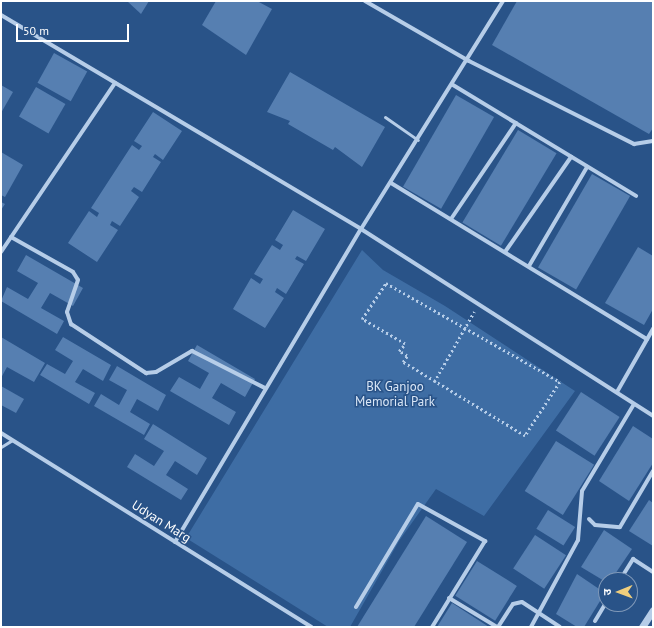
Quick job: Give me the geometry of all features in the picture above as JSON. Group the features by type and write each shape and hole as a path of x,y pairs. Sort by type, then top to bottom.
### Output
{"street":[{"path":"365,1 469,61 634,144 653,141"},
{"path":"175,542 361,230 469,61 503,1"},
{"path":"1,15 361,230 653,416"},
{"path":"1,252 115,83"},
{"path":"453,85 636,196"},
{"path":"451,219 516,123"},
{"path":"505,252 571,157"},
{"path":"529,266 587,166"},
{"path":"391,183 647,339"},
{"path":"11,237 73,272 78,280 67,312 71,324 146,373 156,372 192,351 266,388"},
{"path":"617,392 653,329"},
{"path":"531,627 578,540 582,491 634,404"},
{"name":"Udyan Marg","path":"1,434 311,627"},
{"path":"589,519 595,525 620,527 653,471"},
{"path":"356,607 418,504 485,540 432,627"},
{"path":"625,572 634,559 653,572"},
{"path":"449,598 498,627 513,604 522,602 540,612 560,627"},
{"path":"642,627 653,610"},
{"path":"595,621 600,612"}],"lane":[{"path":"385,117 418,140"},
{"path":"1,447 12,440"}],"path":[{"path":"386,283 560,382 525,436 434,382 402,362 407,356 399,351 406,344 362,319 386,283"},
{"path":"434,382 478,304"}],"green space":[{"name":"BK Ganjoo Memorial Park","path":"362,250 383,270 445,306 575,391 484,516 436,489 399,541 350,627 328,627 186,538"}],"building":[{"path":"127,1 149,1 141,14"},
{"path":"216,1 257,1 272,9 246,55 202,25"},
{"path":"517,1 653,1 653,128 649,134 492,45"},
{"path":"54,53 87,71 71,101 38,83"},
{"path":"290,72 385,127 362,167 335,147 333,150 288,124 290,121 267,112"},
{"path":"1,85 13,92 1,113"},
{"path":"36,87 65,104 48,133 19,116"},
{"path":"456,95 494,117 441,209 403,187"},
{"path":"153,112 182,131 163,160 155,154 153,157 161,162 142,192 134,187 131,191 139,197 120,226 112,221 110,225 118,230 97,262 68,243 89,211 97,217 99,213 91,208 132,145 139,150 142,146 134,141"},
{"path":"518,130 557,153 501,246 462,223"},
{"path":"1,152 23,165 5,197 1,195"},
{"path":"592,174 630,196 576,290 538,268"},
{"path":"1,202 5,204 1,210"},
{"path":"293,210 325,229 306,261 297,256 295,259 304,264 286,294 277,288 275,292 284,298 265,328 233,309 251,278 260,284 263,279 254,274 272,245 280,250 283,245 275,240"},
{"path":"638,247 653,256 653,309 644,325 605,303"},
{"path":"26,255 83,288 73,306 50,293 41,308 64,321 57,334 1,301 7,287 28,299 38,283 17,271"},
{"path":"1,337 45,363 34,382 7,367 1,378"},
{"path":"63,337 111,365 103,381 83,369 75,382 95,393 89,404 40,375 47,364 65,374 73,361 55,350"},
{"path":"197,345 255,379 245,397 221,383 212,398 236,412 229,425 170,391 179,377 200,389 209,373 188,361"},
{"path":"117,366 166,395 158,411 137,399 130,412 150,424 144,435 94,406 101,394 119,405 127,390 109,380"},
{"path":"1,386 24,399 16,413 1,405"},
{"path":"581,392 620,417 595,456 556,431"},
{"path":"153,424 207,458 197,475 175,461 166,475 188,489 181,500 127,467 135,454 154,466 164,451 144,439"},
{"path":"633,426 653,439 653,463 629,501 599,481"},
{"path":"556,441 594,465 563,515 525,491"},
{"path":"649,500 653,503 653,546 629,531"},
{"path":"548,510 575,527 563,546 536,529"},
{"path":"426,516 467,542 414,627 357,627"},
{"path":"604,530 632,549 616,572 598,572 598,577 581,567"},
{"path":"535,535 566,555 544,589 513,569"},
{"path":"477,561 517,586 495,621 455,596"},
{"path":"577,574 598,588 598,604 584,627 577,627 556,614"},
{"path":"452,603 489,627 437,627"}]}
